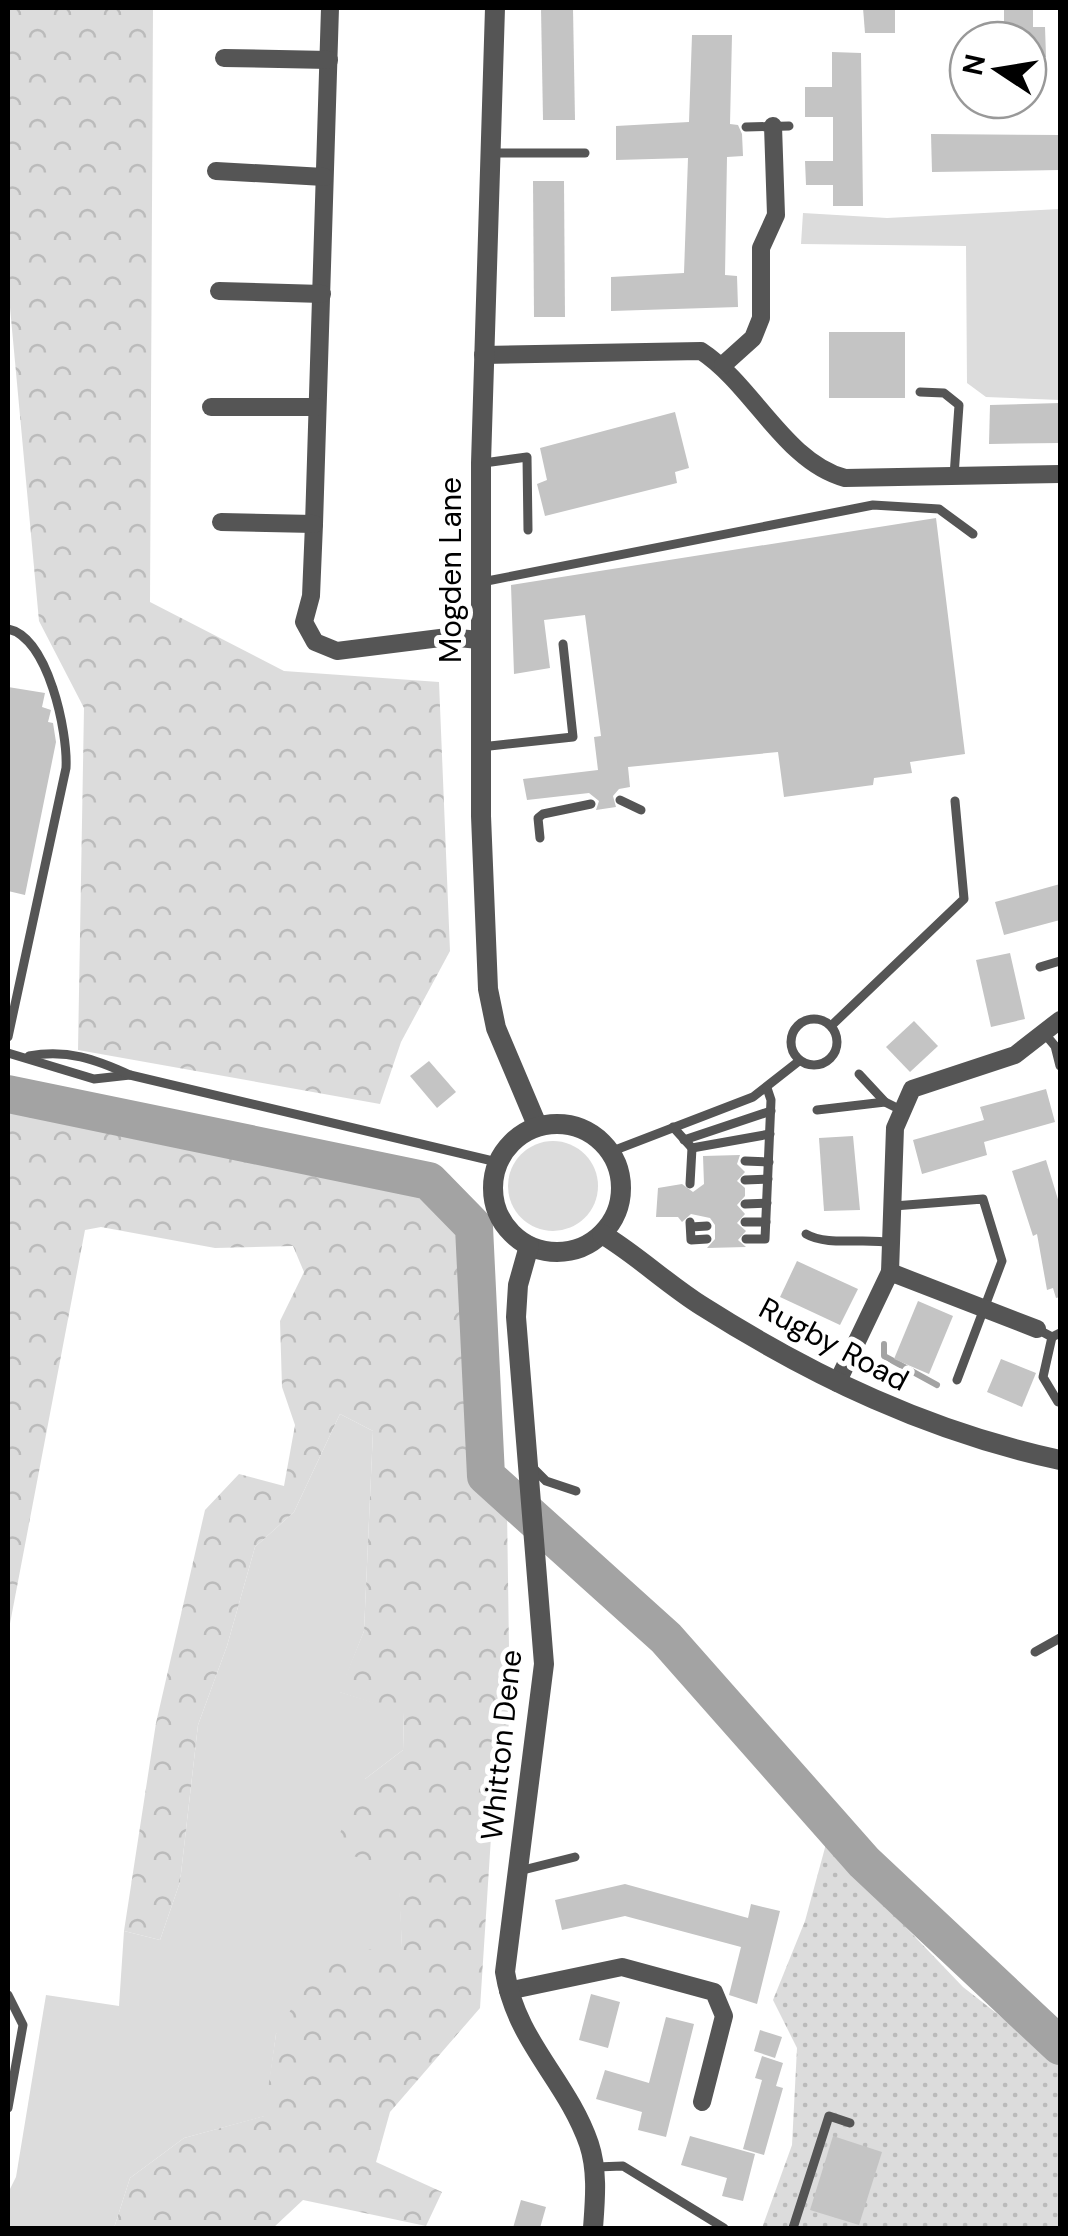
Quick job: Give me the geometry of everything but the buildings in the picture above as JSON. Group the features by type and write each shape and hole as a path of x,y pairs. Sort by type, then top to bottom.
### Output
{"street":[{"path":"330,8 314,524 310,596 304,622 315,642 336,650 448,637 480,640"},
{"name":"Mogden Lane","path":"495,8 480,582 480,747 488,989 496,1028 537,1125"},
{"path":"224,58 329,60"},
{"path":"723,365 753,338 761,318 762,248 776,215 781,126"},
{"path":"216,171 324,176"},
{"path":"219,290 322,294"},
{"path":"483,356 701,351 723,365 819,471 845,478 1060,474"},
{"path":"211,407 317,408"},
{"path":"222,522 314,524"},
{"path":"837,1383 890,1272 894,1244 895,1128 912,1089 1015,1055 1060,1020"},
{"path":"537,1125 579,1127 610,1152 619,1172 621,1194 614,1216 602,1234 567,1252 528,1246 513,1236 494,1204 497,1162 520,1134 537,1125"},
{"name":"Rugby Road","path":"602,1234 699,1304 837,1383 931,1424 1060,1460"},
{"name":"Whitton Dene","path":"528,1246 518,1285 516,1317 532,1474 544,1664 505,1947 508,1991 525,2034 572,2105 593,2168 592,2228"},
{"path":"890,1272 1050,1333"},
{"path":"508,1991 622,1967 714,1992 724,2016 702,2102"}],"lane":[{"path":"746,127 781,126"},
{"path":"490,152 585,154"},
{"path":"920,392 944,393 959,405 954,476"},
{"path":"481,464 527,458 528,530"},
{"path":"480,582 873,505 939,509 973,534"},
{"path":"8,628 20,631 37,649 67,737 66,768 8,1037"},
{"path":"480,747 573,737 563,644"},
{"path":"620,800 641,810"},
{"path":"831,1026 964,899 955,801"},
{"path":"540,838 538,818 543,814 590,804"},
{"path":"1040,967 1060,961"},
{"path":"820,1019 831,1026 838,1044 832,1057 811,1065 800,1061 792,1051 796,1028 804,1020 820,1019"},
{"path":"1044,1033 1055,1046 1060,1066"},
{"path":"28,1056 54,1052 88,1057 130,1075 497,1162"},
{"path":"8,1053 94,1079 130,1075"},
{"path":"610,1152 767,1088 800,1061"},
{"path":"859,1074 885,1102 902,1112"},
{"path":"746,1239 765,1239 771,1111 767,1088"},
{"path":"817,1110 885,1102"},
{"path":"688,1144 771,1111"},
{"path":"674,1128 697,1162 690,1182 704,1179"},
{"path":"688,1144 770,1134"},
{"path":"745,1162 768,1162"},
{"path":"745,1180 768,1180"},
{"path":"894,1206 983,1198 1002,1261 957,1380"},
{"path":"745,1204 767,1204"},
{"path":"745,1222 766,1222"},
{"path":"707,1226 691,1224 691,1240 707,1239"},
{"path":"806,1234 816,1240 868,1238 894,1244"},
{"path":"1050,1333 1044,1377 1058,1402"},
{"path":"532,1474 576,1492"},
{"path":"1035,1652 1060,1638"},
{"path":"518,1872 575,1857"},
{"path":"8,1995 22,2025 8,2108"},
{"path":"793,2228 829,2116 850,2123"},
{"path":"593,2168 623,2166 724,2228"}],"green space":[{"path":"8,8 153,8 150,602 284,671 439,682 450,951 401,1042 380,1104 78,1050 84,708 39,621 8,286"},
{"path":"1060,209 1060,400 986,397 967,383 966,246 801,244 803,213 887,218"},
{"path":"12,1104 372,1180 408,1163 450,1175 485,1269 493,1412 507,1510 510,1717 491,1837 480,2008 390,2112 376,2162 442,2192 426,2226 303,2200 273,2228 114,2228 130,2178 184,2138 264,2116 276,2034 326,1952 402,1948 398,1873 333,1848 365,1779 403,1750 404,1713 339,1692 364,1631 373,1431 340,1414 294,1512 255,1547 227,1646 198,1725 180,1882 160,1940 124,1931 156,1723 205,1510 239,1474 284,1486 295,1425 282,1387 280,1321 304,1272 293,1246 215,1248 101,1227 85,1230 8,1634 8,1109"},
{"path":"544,1141 562,1141 578,1148 591,1161 598,1186 591,1211 578,1224 562,1231 544,1231 528,1224 515,1211 508,1195 508,1177 515,1161 528,1148"},
{"path":"340,1414 373,1431 364,1631 340,1692 404,1712 403,1750 365,1779 399,1873 402,1948 276,2034 265,2116 184,2138 130,2178 114,2228 8,2228 8,2193 16,2177 46,1995 119,2006 124,1931 160,1940 180,1882 198,1725 227,1646 255,1547 294,1512"},
{"path":"826,1844 963,1987 1060,2063 1060,2228 762,2228 792,2145 797,2048 773,2000 805,1921"}],"waterway":[{"path":"8,1094 429,1181 474,1227 486,1476 666,1638 864,1862 1060,2046"},
{"path":"884,1344 884,1356 937,1385"}]}
